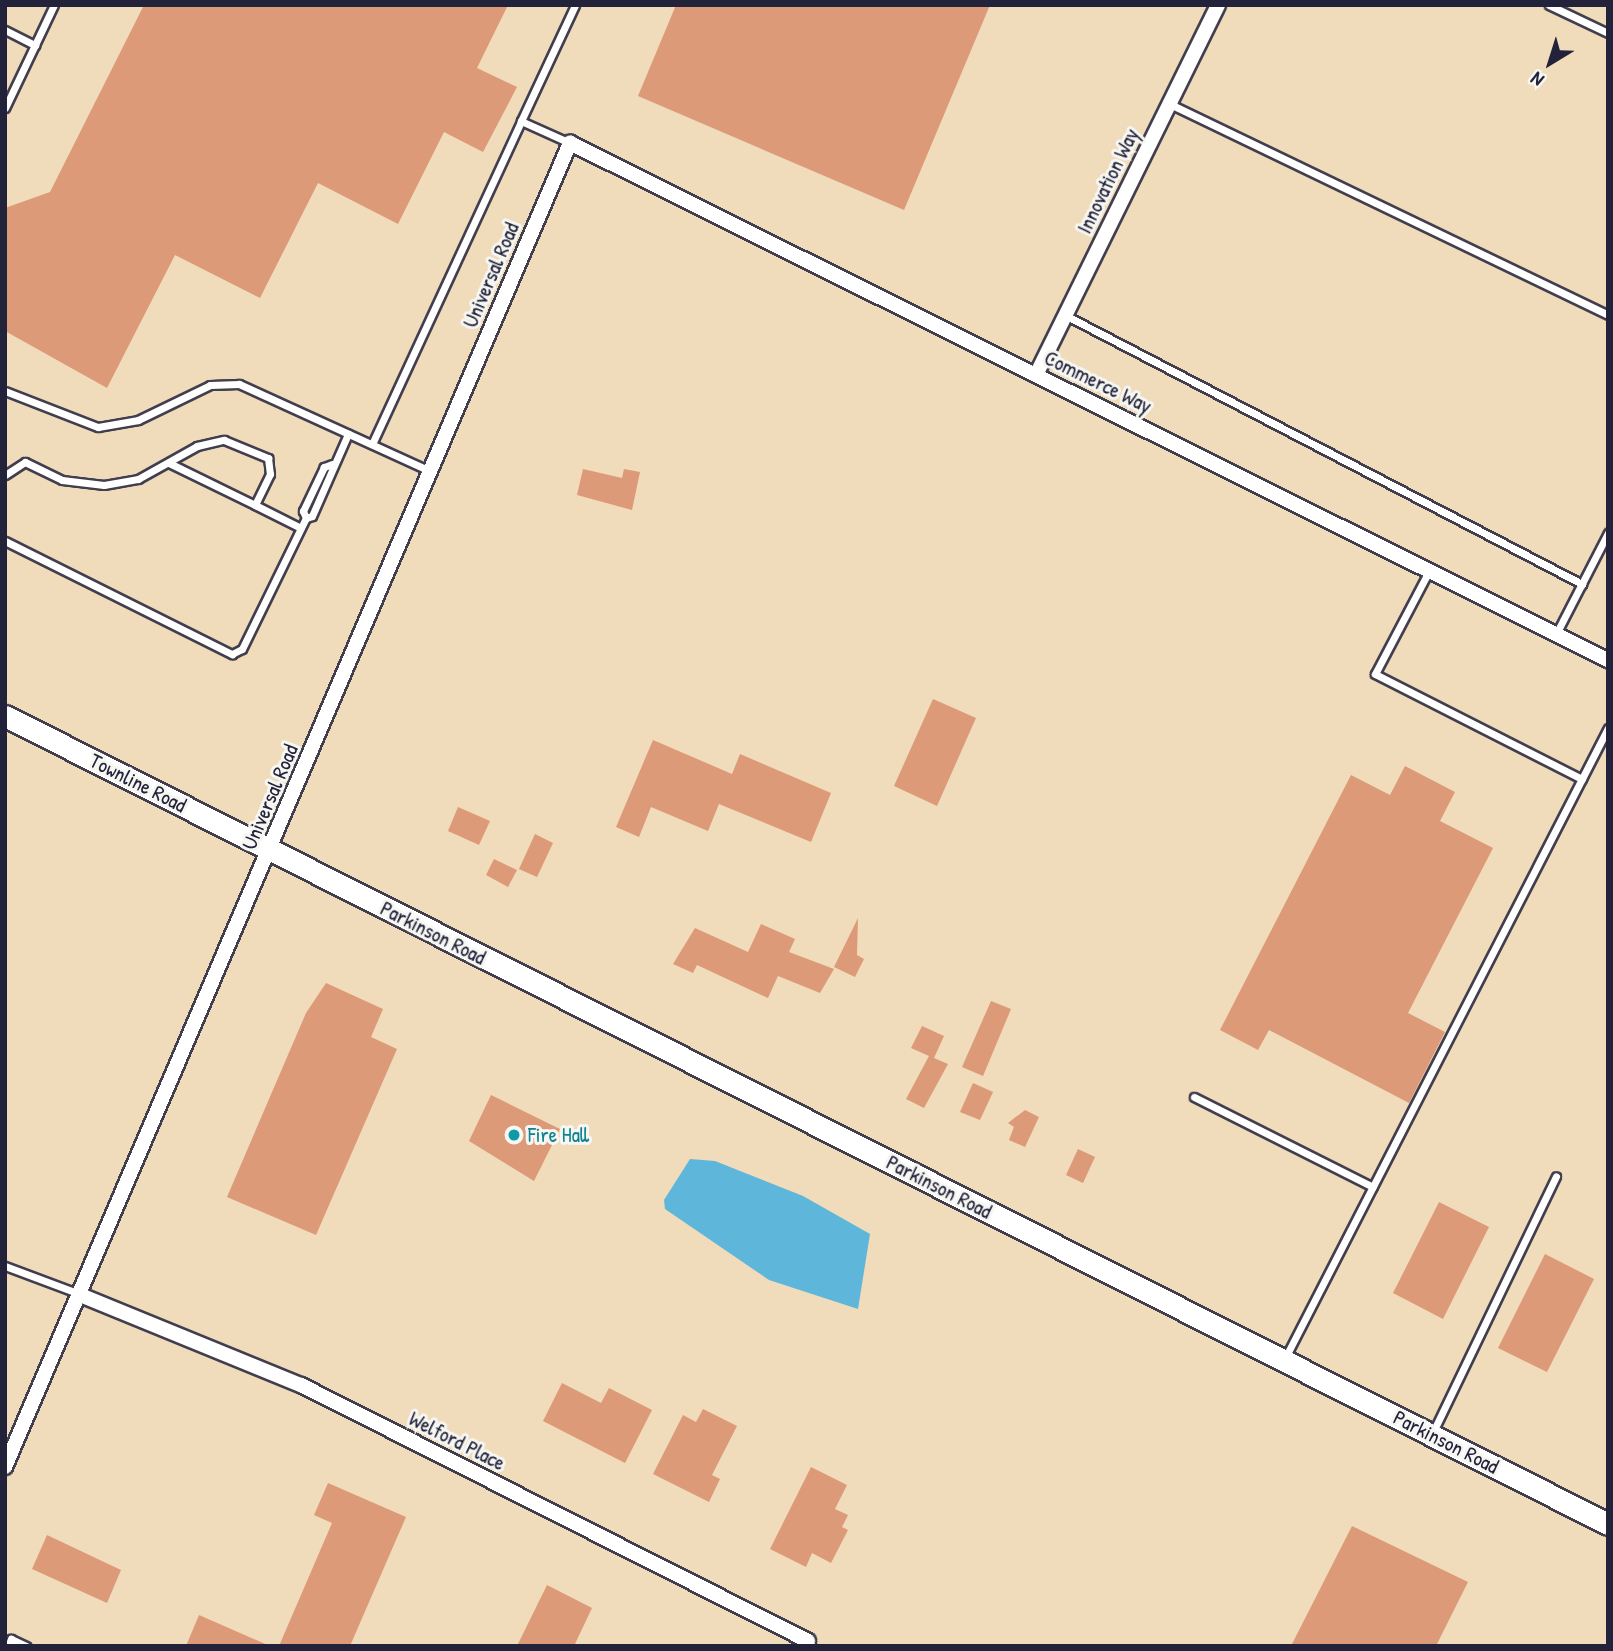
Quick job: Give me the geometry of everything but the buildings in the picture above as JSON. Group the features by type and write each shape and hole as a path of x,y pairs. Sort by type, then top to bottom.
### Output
{"main road":[{"name":"Townline Road","path":"5,716 271,850"},
{"name":"Parkinson Road","path":"271,850 1608,1524"}],"street":[{"name":"Innovation Way","path":"1036,375 1218,5"},
{"name":"Commerce Way","path":"570,143 1608,660"},
{"name":"Universal Road","path":"5,1467 271,850 570,143"},
{"name":"Welford Place","path":"80,1295 301,1385 808,1641"}],"lane":[{"path":"5,108 54,5"},
{"path":"372,444 575,5"},
{"path":"1549,5 1608,33"},
{"path":"5,30 35,45"},
{"path":"1170,104 1608,315"},
{"path":"521,121 570,143"},
{"path":"1065,316 1582,584"},
{"path":"5,391 98,426 138,420 223,382 348,433 431,471"},
{"path":"5,541 232,654 242,649 306,518 303,511 319,477 332,464 348,433"},
{"path":"5,475 25,462 62,480 104,485 138,479 215,440 241,444 271,465 255,505"},
{"path":"169,463 301,528"},
{"path":"1556,634 1608,533"},
{"path":"1429,571 1375,674 1582,779"},
{"path":"1284,1361 1608,728"},
{"path":"1194,1097 1373,1187"},
{"path":"1432,1435 1556,1176"},
{"path":"5,1266 80,1295"},
{"path":"8,1646 11,1639 26,1646"}],"water":[{"path":"690,1159 715,1161 803,1196 870,1234 858,1309 769,1280 665,1209 664,1200"}],"place":[{"name":"Fire Hall","path":"514,1135"}]}
